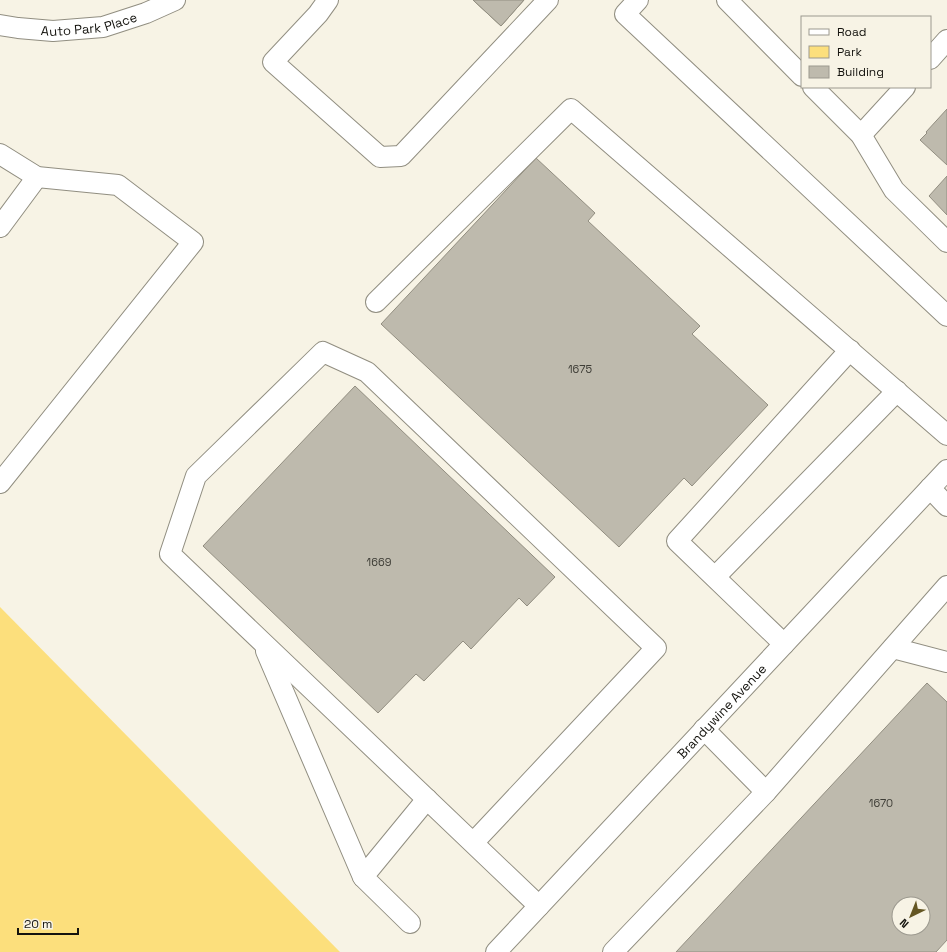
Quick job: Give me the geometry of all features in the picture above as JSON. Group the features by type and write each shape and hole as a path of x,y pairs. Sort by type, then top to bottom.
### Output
{"street":[{"name":"Auto Park Place","path":"0,25 53,31 103,27 146,14 175,0"},
{"path":"328,0 318,14 273,62 380,158 401,156 548,0"},
{"path":"638,0 625,14 947,316"},
{"path":"727,0 801,75"},
{"path":"931,58 947,40"},
{"path":"814,88 861,136 894,190 947,242"},
{"path":"861,136 904,88"},
{"path":"376,302 570,109 947,434"},
{"path":"0,154 38,177 118,185 193,242 0,483"},
{"path":"0,227 38,177"},
{"path":"784,644 677,540 850,350"},
{"path":"473,843 656,648 367,372 323,352 196,476 170,554 539,906"},
{"path":"715,577 897,391"},
{"name":"Brandywine Avenue","path":"496,952 947,470"},
{"path":"930,488 947,506"},
{"path":"613,952 766,792 947,586"},
{"path":"263,643 363,877 410,923"},
{"path":"893,648 947,662"},
{"path":"704,729 766,792"},
{"path":"363,877 427,799"}],"green space":[{"path":"0,607 340,952 0,952"}],"building":[{"path":"473,0 524,0 501,26"},
{"path":"473,0 524,0 501,26"},
{"path":"947,109 947,165 920,140"},
{"path":"536,158 595,213 588,221 700,326 692,334 768,405 692,486 684,478 619,547 381,324"},
{"path":"947,176 947,215 929,196"},
{"path":"355,386 555,577 527,606 519,598 471,649 463,641 424,681 416,674 378,713 203,546"},
{"path":"927,683 947,702 947,940 936,952 676,952"}]}
